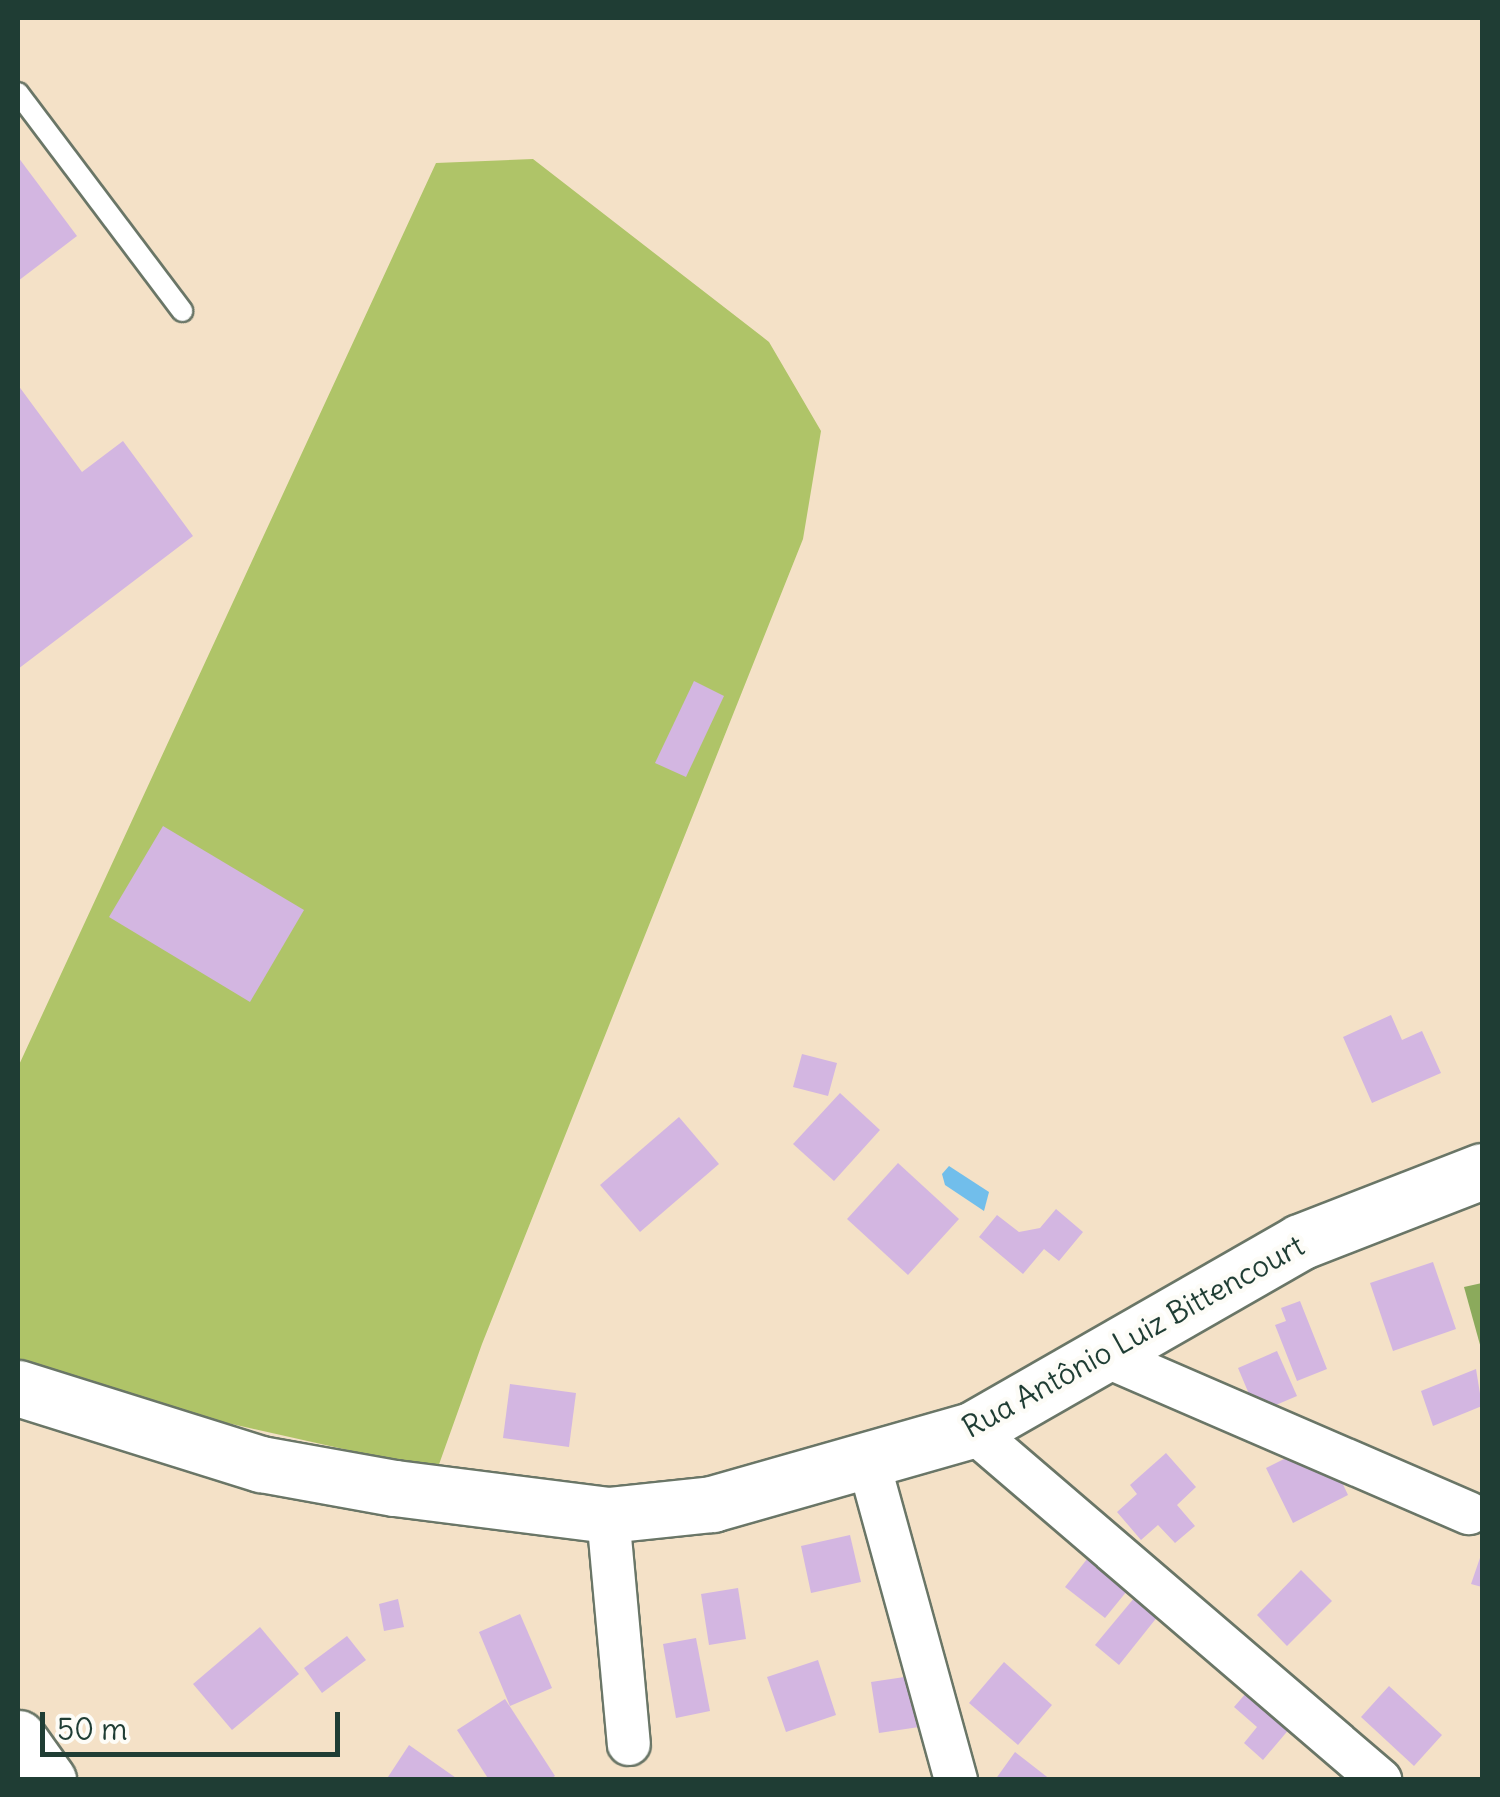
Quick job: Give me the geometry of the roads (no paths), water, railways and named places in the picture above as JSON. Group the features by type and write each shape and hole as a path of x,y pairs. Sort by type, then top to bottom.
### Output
{"street":[{"name":"Rua Antônio Luiz Bittencourt","path":"18,1388 261,1464 518,1508 608,1515 712,1504 869,1464 972,1430 1300,1242 1482,1171"},
{"path":"1101,1354 1470,1513"},
{"path":"972,1430 1380,1780"},
{"path":"869,1464 956,1780"},
{"path":"608,1515 628,1744"},
{"path":"18,1738 48,1780"}],"lane":[{"path":"18,93 182,311"}],"water":[{"path":"949,1166 989,1192 984,1211 945,1185 942,1174"}]}
